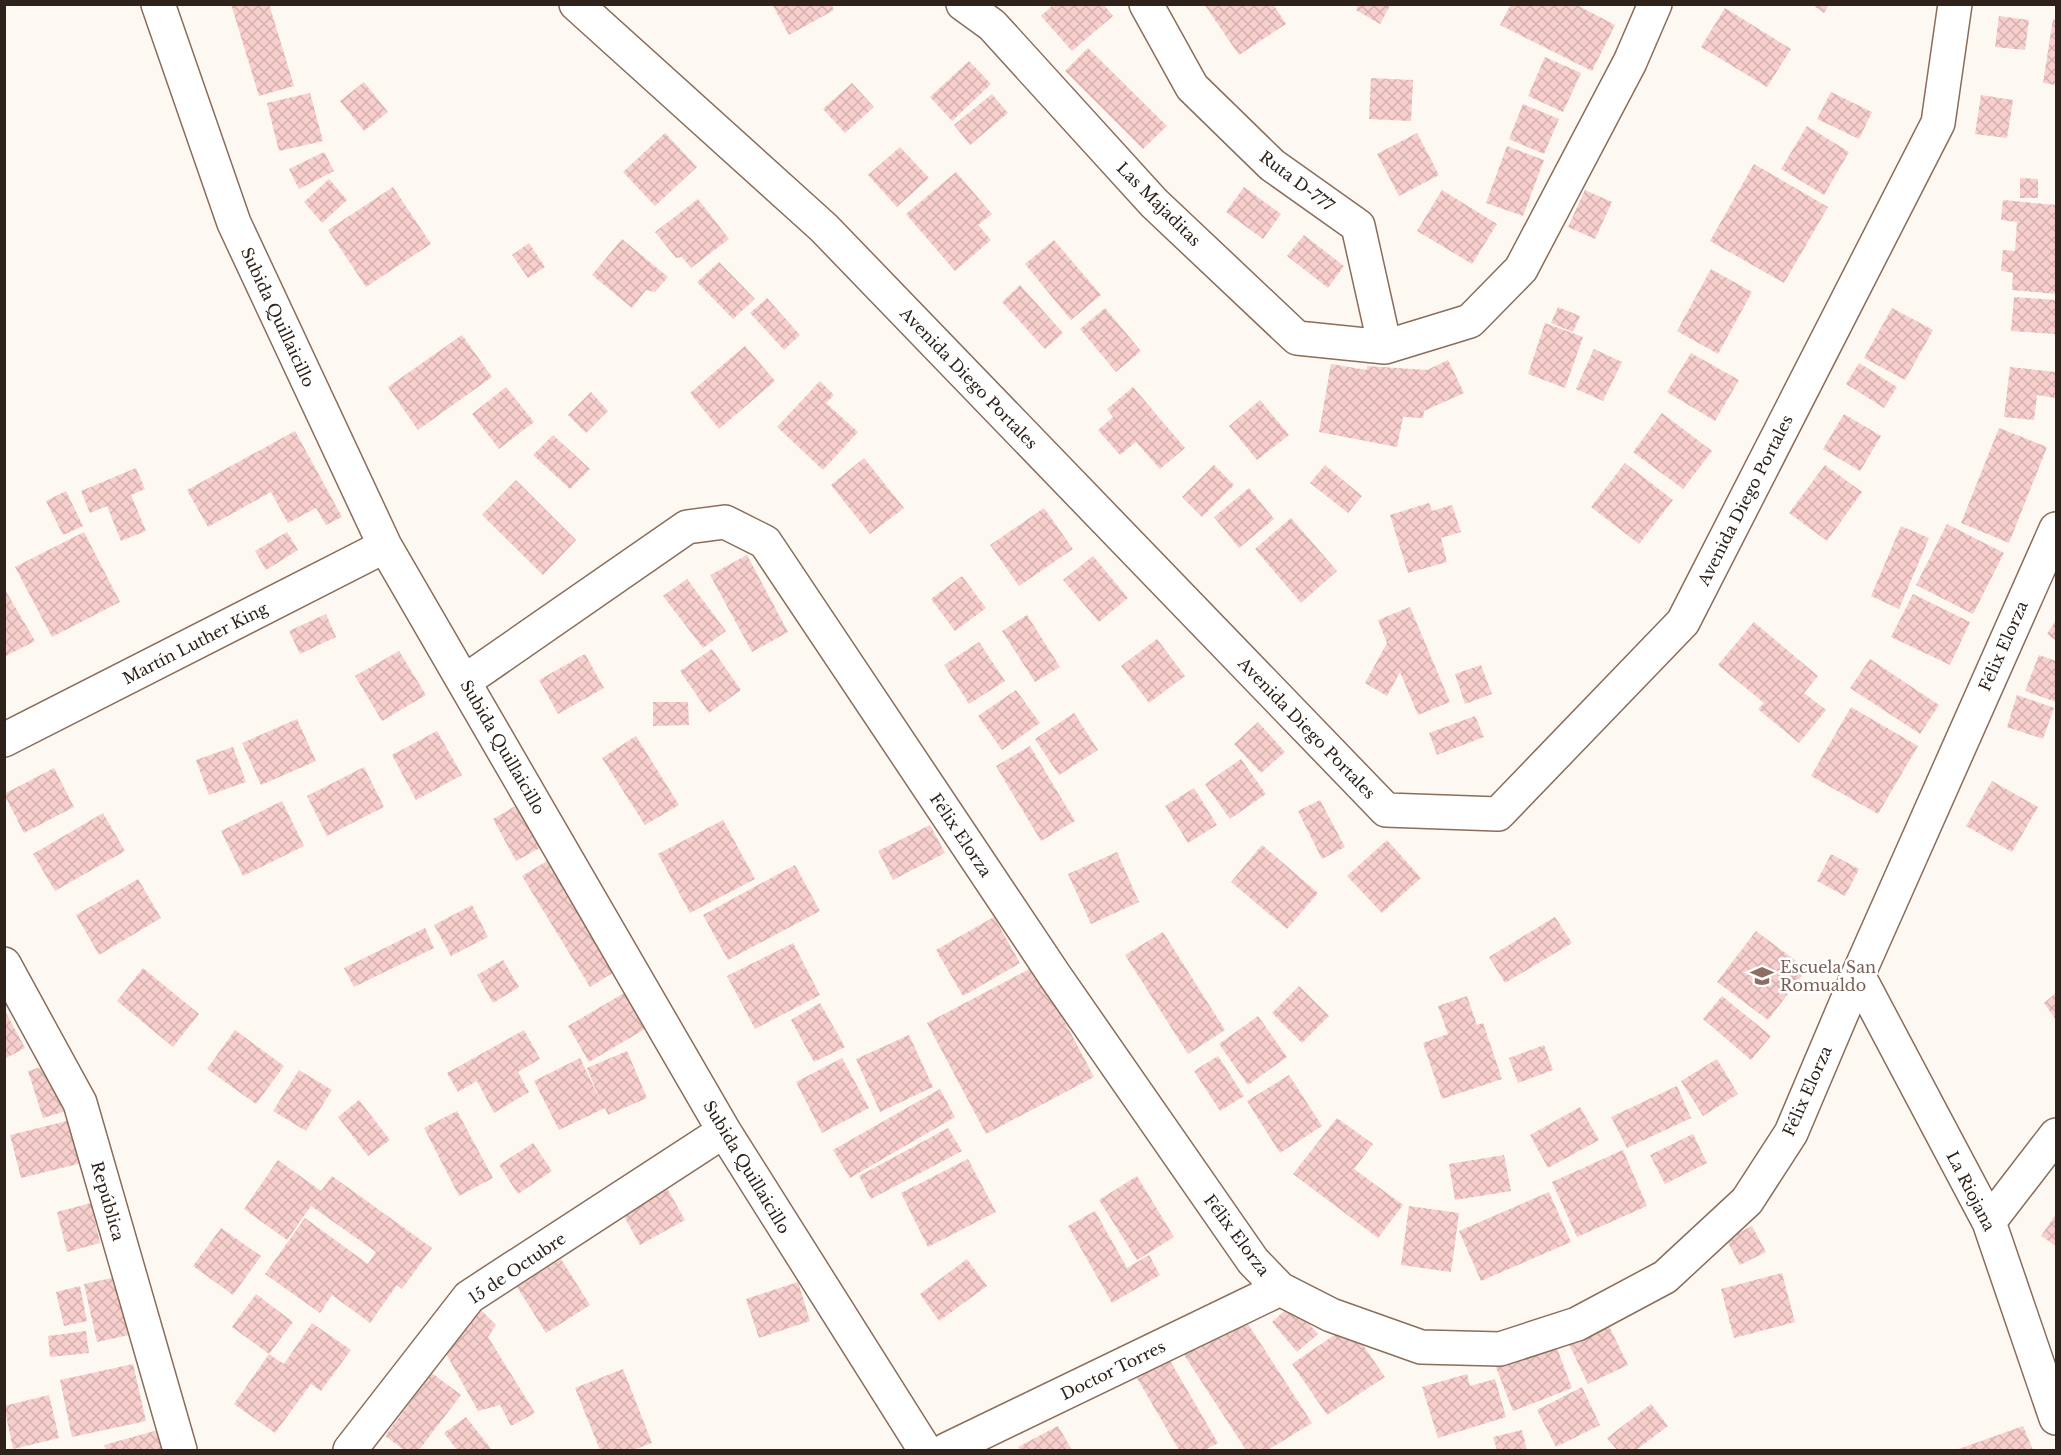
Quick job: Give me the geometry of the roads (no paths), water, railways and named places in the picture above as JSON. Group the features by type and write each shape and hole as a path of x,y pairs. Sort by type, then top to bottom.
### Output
{"street":[{"name":"Subida Quillaicillo","path":"158,4 234,223 385,546 724,1131 925,1450"},
{"name":"Avenida Diego Portales","path":"576,4 824,228 1386,810 1498,814 1683,622 1938,123 1955,4"},
{"name":"Las Majaditas","path":"963,4 992,25 1154,202 1297,338 1385,347"},
{"name":"Ruta D-777","path":"1146,4 1192,87 1272,165 1358,226 1385,347"},
{"path":"1385,347 1470,321 1521,269 1630,62 1655,4"},
{"name":"Félix Elorza","path":"465,681 687,527 725,522 765,543 1055,976 1253,1261 1280,1289 1331,1315 1421,1347 1500,1350 1577,1324 1665,1277 1747,1201 1791,1133 1857,975 2056,529"},
{"name":"Martín Luther King","path":"4,741 385,546"},
{"name":"República","path":"4,964 80,1103 180,1450"},
{"name":"La Riojana","path":"1857,975 1989,1222 2056,1418"},
{"name":"15 de Octubre","path":"350,1450 469,1297 724,1131"},
{"path":"1989,1222 2056,1135"},
{"name":"Doctor Torres","path":"946,1450 1280,1289"}],"place":[{"name":"Escuela San Romualdo","path":"1762,976"}]}
